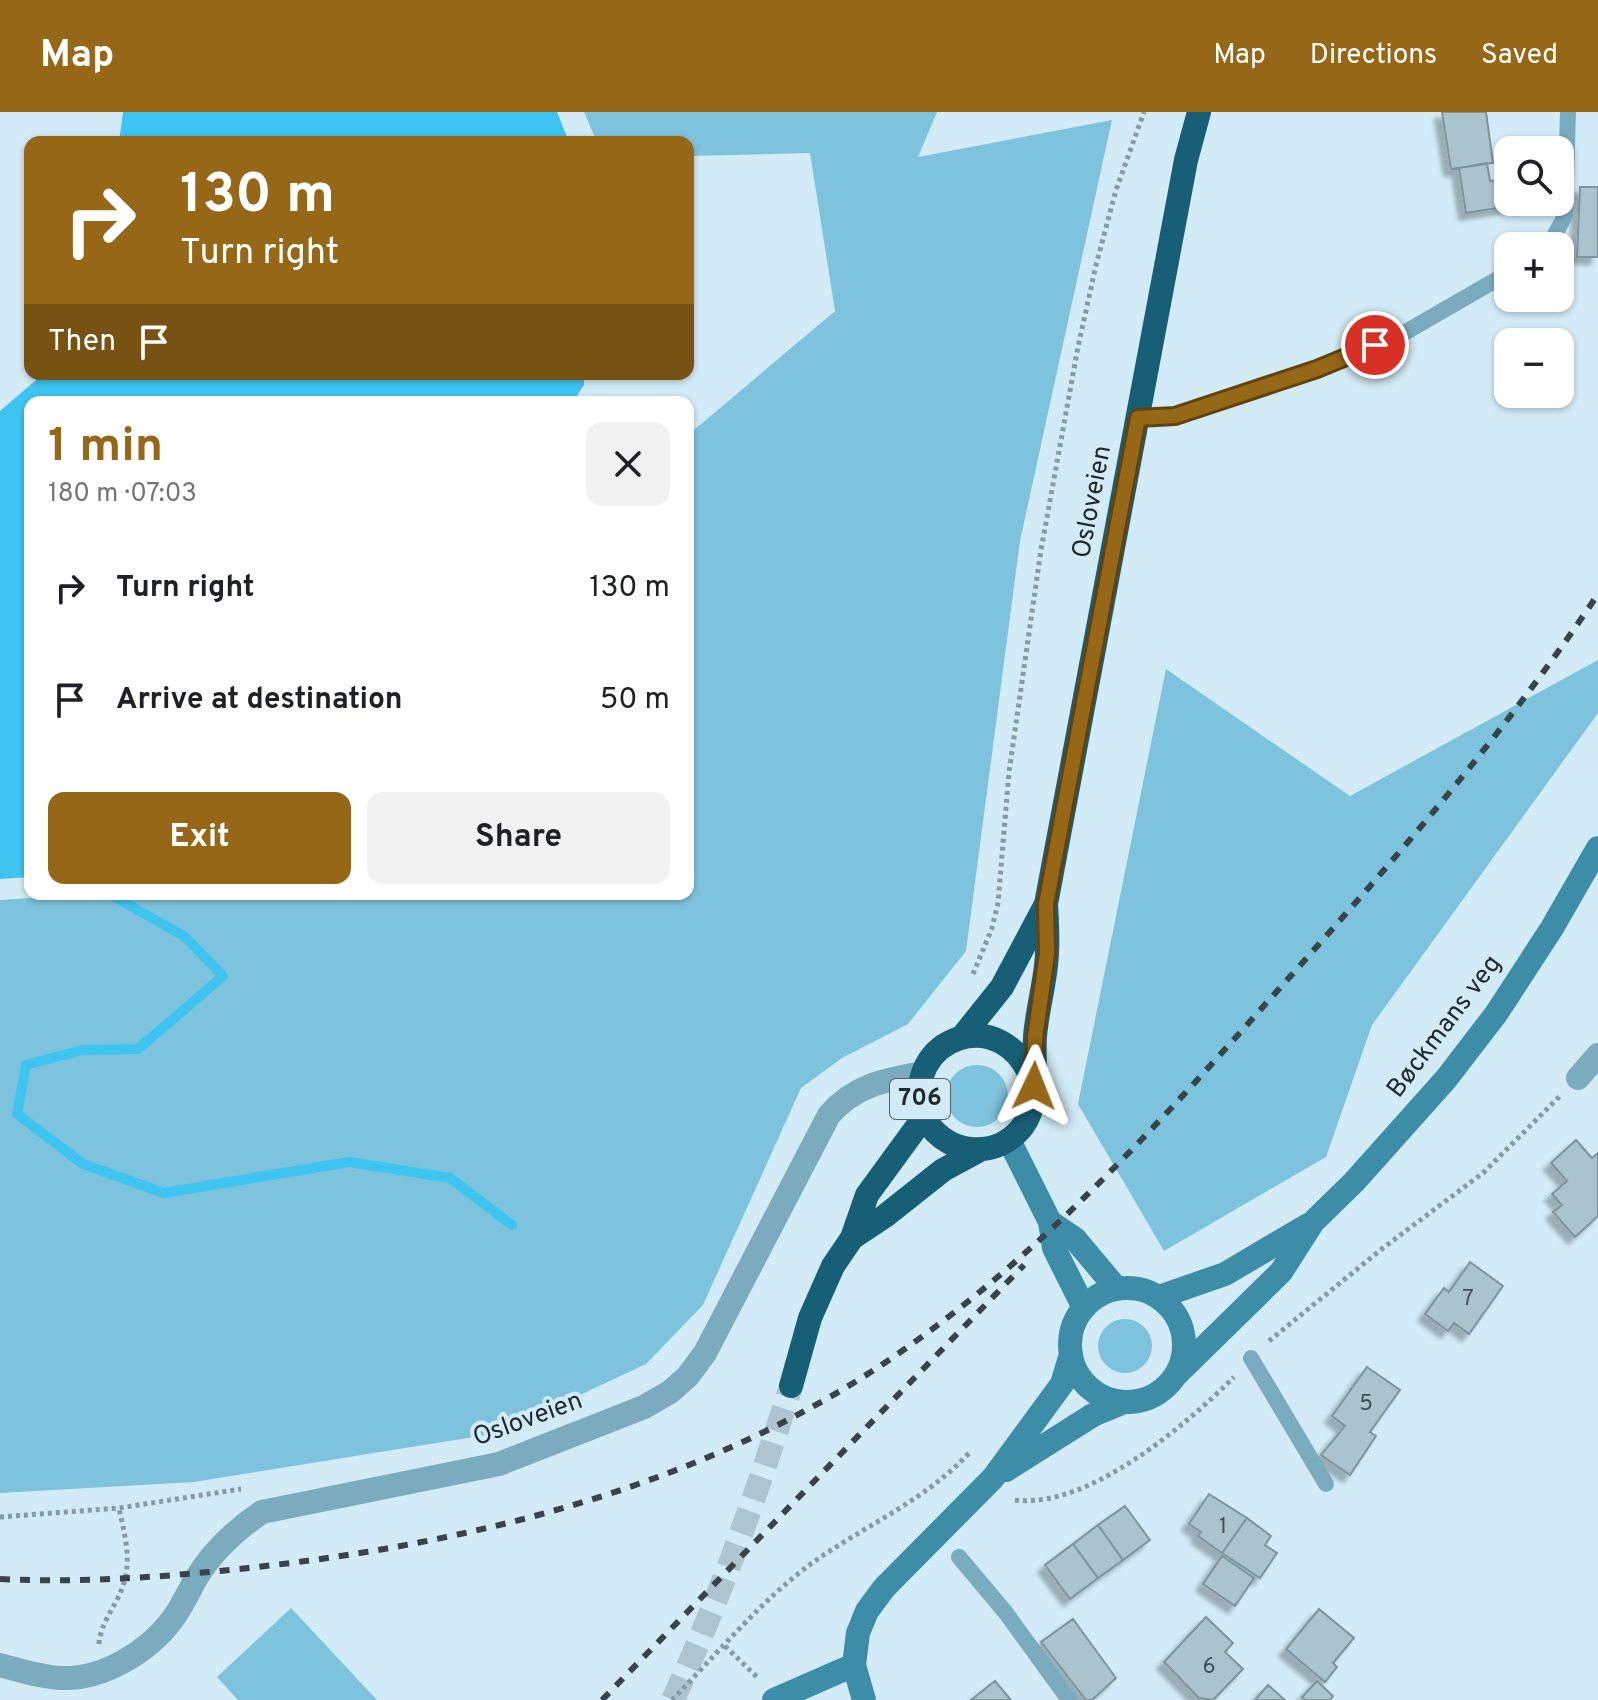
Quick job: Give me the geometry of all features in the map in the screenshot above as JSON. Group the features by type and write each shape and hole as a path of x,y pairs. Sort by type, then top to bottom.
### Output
{"highway":[{"name":"Osloveien","path":"1034,1086 1035,1038 1047,954 1046,904 1186,160 1199,112"},
{"name":"Osloveien","path":"962,1037 1002,987 1046,904"},
{"path":"962,1037 981,1035 999,1040 1016,1051 1028,1067 1034,1086"},
{"name":"706","path":"962,1037 938,1050 923,1073 919,1095 924,1117 937,1134 950,1143 965,1149 980,1150 1009,1140 1024,1125 1032,1107 1034,1086"},
{"name":"706","path":"791,1386 815,1305 833,1266 852,1238 867,1195 924,1117"},
{"name":"706","path":"852,1238 943,1170 980,1150"}],"main road":[{"name":"Bøckmans veg","path":"1177,1374 1281,1272 1313,1222 1394,1139 1471,1046 1552,928 1598,848"},
{"path":"1009,1140 1050,1222 1054,1248 1084,1308"},
{"path":"1050,1222 1075,1239 1117,1289"},
{"name":"Bøckmans veg","path":"1159,1297 1225,1274 1313,1222"},
{"path":"993,1478 1093,1415 1122,1403 1144,1400 1163,1390 1177,1374 1184,1354 1183,1332 1175,1312 1159,1297 1139,1289 1117,1289 1096,1297 1075,1321 1070,1337 1075,1370 1084,1383 1101,1396 1122,1403"},
{"path":"864,1700 854,1665 858,1633 867,1611 884,1588 993,1478 1062,1384 1071,1354"},
{"path":"768,1692 854,1665"}],"street":[{"path":"1578,1078 1598,1055"},
{"name":"Osloveien","path":"0,1665 60,1678 81,1677 107,1669 154,1639 172,1620 213,1553 234,1532 262,1512 499,1464 644,1407 670,1392 688,1376 705,1353 829,1115 856,1090 877,1082 923,1073"}],"lane":[{"path":"1556,232 1565,216 1568,112"},
{"path":"1138,418 1175,416 1317,369 1404,333 1494,281"},
{"path":"1251,1358 1326,1484"},
{"path":"959,1557 1006,1613 1069,1700"}],"path":[{"path":"972,976 992,928 998,903 1009,772 1039,564 1078,347 1116,190 1144,112"},
{"path":"1015,1500 1034,1503 1072,1492 1133,1459 1193,1418 1251,1358 1383,1248 1483,1173 1578,1078"},
{"path":"672,1700 779,1590 806,1567 920,1495 951,1472 969,1453"},
{"path":"0,1517 119,1508 250,1487"},
{"path":"107,1669 100,1653 99,1639 127,1573 128,1556 119,1508"},
{"path":"725,1646 768,1692"}],"shaded area":[{"path":"123,112 557,112 567,136 120,136"},
{"path":"584,112 937,112 918,157 1112,120 1020,541 966,951 908,1024 842,1058 801,1088 703,1305 646,1364 499,1433 194,1482 0,1493 0,900 694,900 694,430 835,311 810,153 694,156 694,136 594,136"},
{"path":"36,380 584,380 577,396 24,396 24,877 0,879 0,411"},
{"path":"1598,660 1598,713 1372,1025 1326,1157 1164,1251 1078,1104 1166,669 1350,796"},
{"path":"977,1065 999,1074 1008,1096 999,1118 977,1127 955,1118 946,1096 955,1074"},
{"path":"1125,1319 1144,1327 1152,1346 1144,1365 1125,1373 1106,1365 1098,1346 1106,1327"},
{"path":"291,1608 377,1700 238,1700 217,1677"}],"building":[{"path":"1442,112 1486,112 1493,163 1451,169"},
{"path":"1487,163 1490,181 1494,181 1494,209 1466,213 1459,168"},
{"path":"1580,187 1598,187 1598,257 1577,257"},
{"path":"1576,1140 1592,1158 1598,1153 1598,1216 1575,1237 1553,1212 1562,1205 1552,1194 1567,1181 1551,1163"},
{"path":"1470,1262 1503,1286 1469,1334 1454,1323 1448,1331 1425,1314 1444,1288 1449,1292"},
{"path":"1367,1367 1400,1390 1370,1432 1376,1436 1350,1475 1321,1455 1345,1426 1332,1416"},
{"path":"1209,1494 1247,1518 1222,1553 1198,1536 1201,1532 1189,1524"},
{"path":"1125,1506 1150,1540 1123,1560 1098,1525"},
{"path":"1247,1518 1271,1536 1265,1545 1277,1553 1260,1578 1222,1553"},
{"path":"1098,1525 1123,1560 1098,1578 1073,1544"},
{"path":"1073,1544 1098,1578 1070,1599 1045,1565"},
{"path":"1222,1556 1254,1578 1235,1606 1203,1584"},
{"path":"1319,1609 1354,1638 1333,1663 1337,1667 1325,1682 1286,1649"},
{"path":"1206,1617 1233,1643 1225,1652 1243,1669 1213,1700 1199,1698 1164,1662"},
{"path":"1073,1619 1116,1678 1092,1700 1086,1700 1041,1642"},
{"path":"995,1681 1011,1700 971,1700"},
{"path":"1317,1681 1333,1696 1330,1700 1305,1700 1302,1697"},
{"path":"1268,1685 1285,1700 1255,1700"}],"waterway":[{"path":"120,900 184,936 223,976 138,1049 82,1050 26,1065 17,1114 83,1164 164,1193 349,1162 450,1178 512,1225"}],"tunnel":[{"path":"673,1700 737,1545 791,1386"}],"railway":[{"path":"0,1579 124,1578 248,1568 335,1557 508,1523 593,1499 677,1470 757,1435 835,1394 962,1307 1061,1220 1154,1126 1328,934 1449,793 1526,695 1598,594"},
{"path":"602,1700 1024,1265"}],"route":[{"path":"1034,1086 1035,1038 1047,954 1046,904 1138,418 1175,416 1231,399 1375,345"}]}
